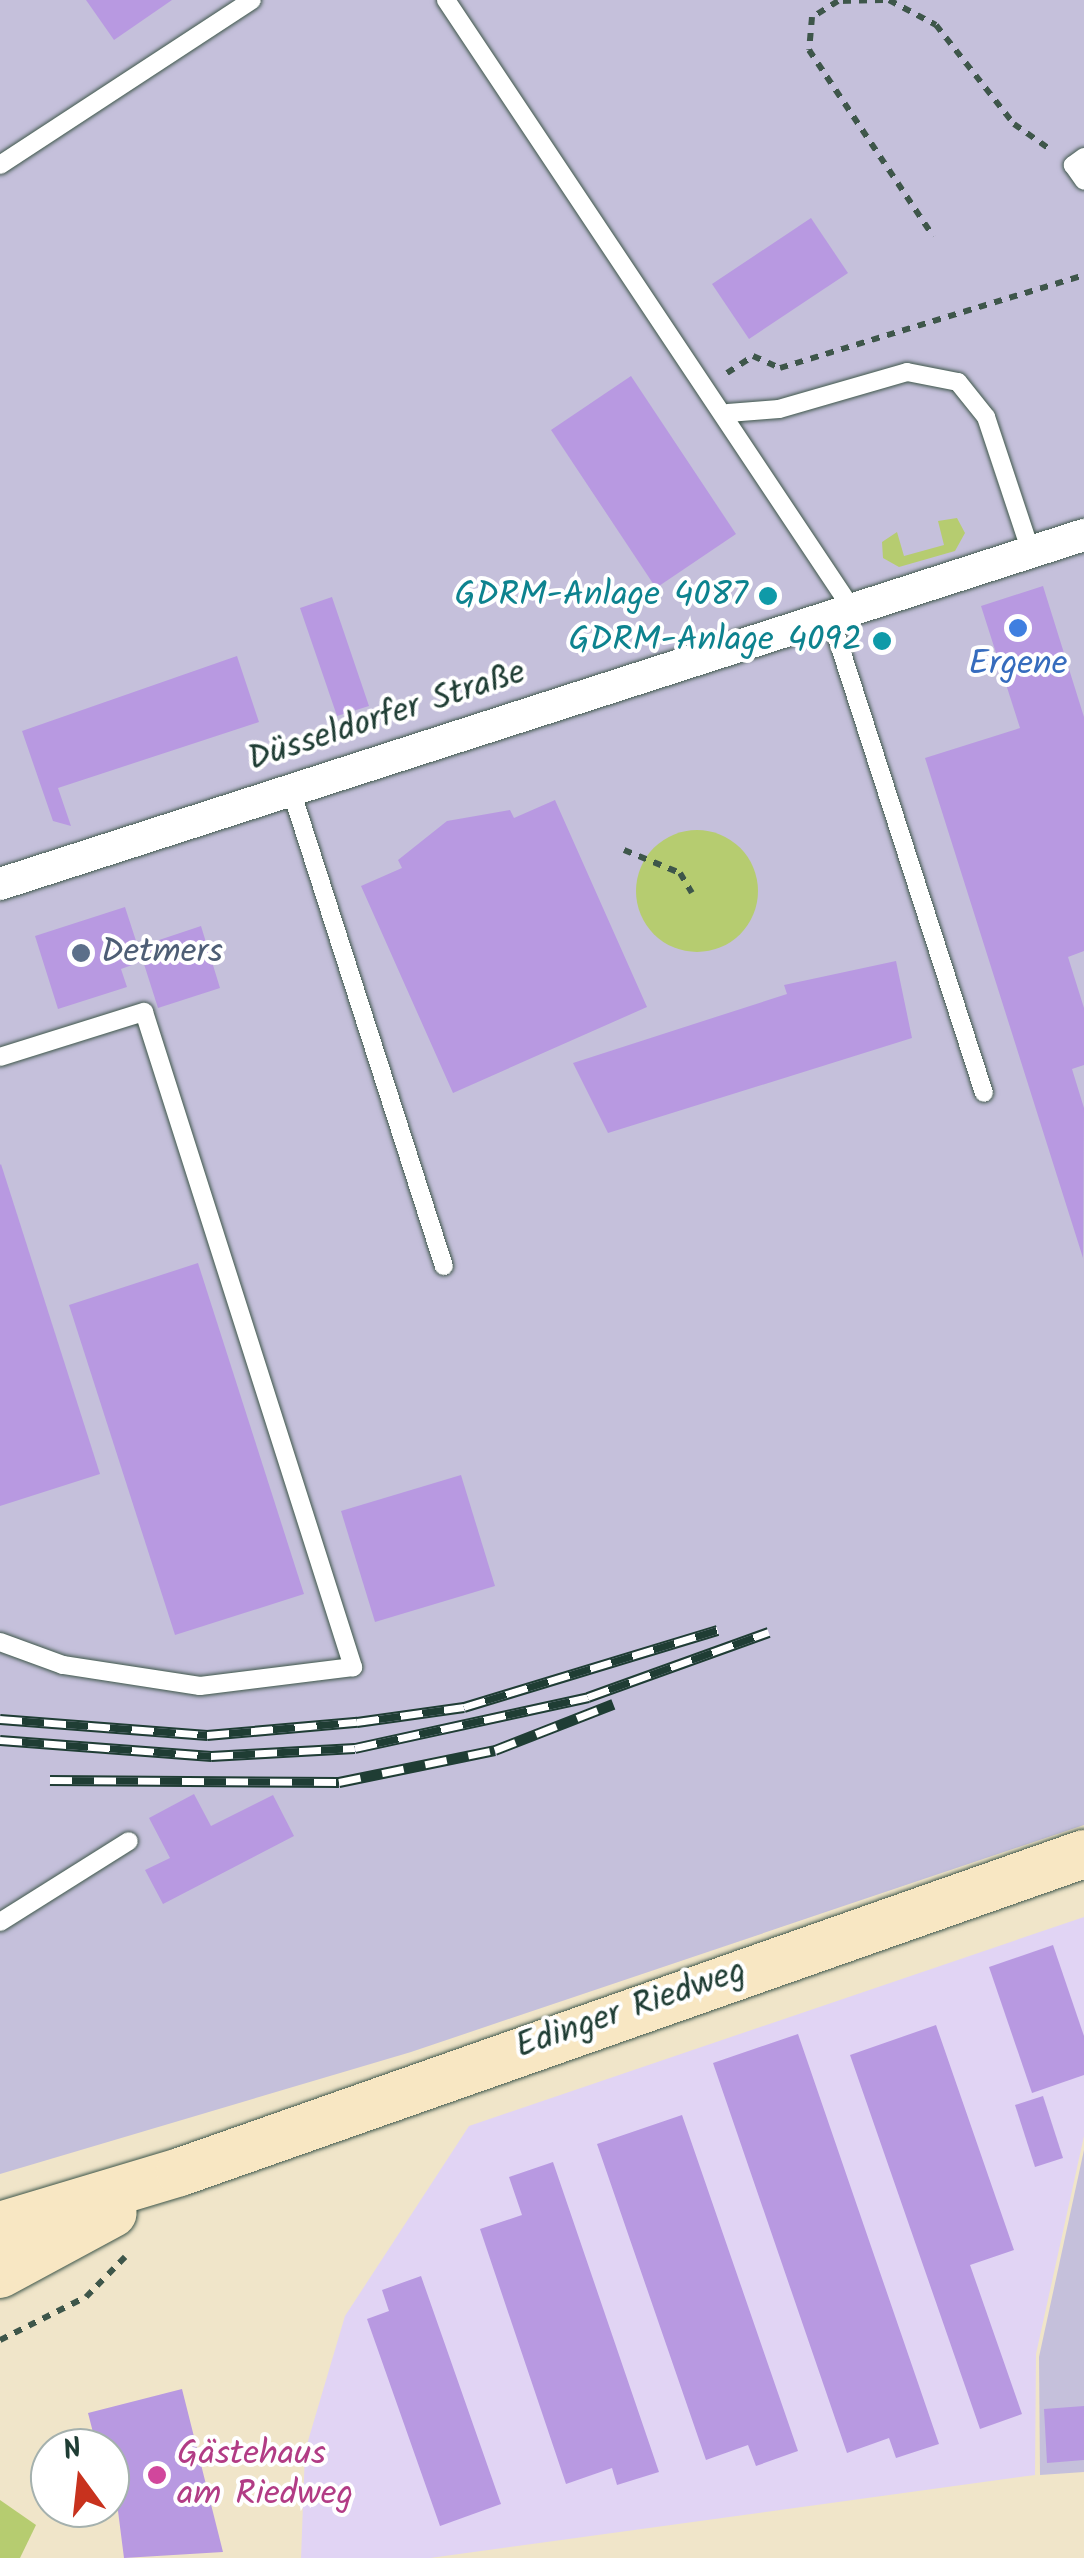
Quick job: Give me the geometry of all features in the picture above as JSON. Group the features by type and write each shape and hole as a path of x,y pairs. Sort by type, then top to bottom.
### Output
{"main road":[{"name":"Edinger Riedweg","path":"0,2226 180,2172 1084,1854"},
{"name":"Edinger Riedweg","path":"0,2274 180,2172"}],"street":[{"name":"Düsseldorfer Straße","path":"0,884 1084,535"}],"lane":[{"path":"0,165 252,0"},
{"path":"446,0 728,412 841,613 984,1093"},
{"path":"1078,161 1084,181"},
{"path":"728,412 779,410 907,372 958,382 986,417 1031,552"},
{"path":"290,790 444,1266"},
{"path":"0,1058 144,1012 354,1667 200,1686 62,1666 0,1642"},
{"path":"0,1922 129,1841"}],"path":[{"path":"933,236 808,50 812,17 838,1 886,0 936,25 1014,124 1078,161"},
{"path":"710,385 752,356 780,368 1084,275"},
{"path":"624,850 680,873 692,893"},
{"path":"0,2340 86,2297 140,2242"}],"shaded area":[{"path":"0,0 1084,0 1084,1825 411,2052 0,2174"},
{"path":"1084,1917 1084,2136 1036,2354 1035,2475 430,2558 301,2558 305,2451 345,2316 469,2126"},
{"path":"1084,2150 1084,2472 1040,2475 1039,2357"}],"green space":[{"path":"957,518 965,533 955,551 899,567 883,558 882,542 897,532 904,556 944,545 938,521"},
{"path":"697,830 720,834 740,848 754,868 758,891 754,914 740,934 720,948 697,952 674,948 654,934 640,914 636,891 640,868 654,848 674,834"},
{"path":"0,2500 35,2528 20,2558 0,2558"}],"building":[{"path":"86,0 172,0 114,40"},
{"path":"811,218 848,273 749,339 712,284"},
{"path":"631,376 736,534 656,588 551,430"},
{"path":"1043,586 1084,717 1084,951 1068,957 1084,1008 1084,1065 1072,1069 1084,1108 1083,1258 925,758 1020,728 981,606"},
{"name":"GDRM-Anlage 4087","path":"776,589 779,598 760,604 758,595"},
{"path":"332,597 369,706 337,716 300,608"},
{"path":"237,656 259,722 58,788 71,826 53,821 22,731"},
{"path":"555,800 647,1007 453,1093 361,886 402,868 398,860 447,821 510,810 514,818"},
{"path":"125,907 138,947 201,926 220,988 158,1008 143,961 121,969 127,987 58,1009 35,936"},
{"path":"896,961 912,1038 608,1133 573,1063 787,994 784,985"},
{"path":"0,1165 100,1474 0,1506"},
{"path":"198,1263 304,1594 175,1635 69,1305"},
{"path":"461,1475 495,1586 375,1622 341,1511"},
{"path":"194,1794 211,1826 273,1795 294,1836 163,1904 145,1870 170,1858 149,1818"},
{"path":"1053,1945 1084,2036 1084,2075 1032,2093 989,1967"},
{"path":"936,2025 1014,2250 970,2265 1022,2414 980,2429 850,2055"},
{"path":"798,2034 939,2444 896,2458 889,2438 847,2453 713,2063"},
{"path":"1043,2096 1063,2158 1035,2167 1015,2105"},
{"path":"682,2115 798,2451 756,2466 748,2445 706,2460 597,2144"},
{"path":"553,2162 659,2472 617,2485 612,2468 566,2484 480,2229 522,2215 509,2177"},
{"path":"421,2276 501,2504 440,2526 367,2319 389,2311 382,2290"},
{"name":"Gästehaus am Riedweg","path":"182,2389 223,2552 124,2558 120,2528 130,2528 130,2428 92,2428 88,2413"},
{"path":"1084,2406 1084,2460 1047,2463 1044,2409"}],"railway":[{"path":"0,1719 207,1735 357,1722 464,1707 718,1630"},
{"path":"0,1740 211,1756 355,1748 588,1697 769,1632"},
{"path":"50,1780 339,1782 495,1750 613,1704"}],"place":[{"name":"GDRM-Anlage 4087","path":"768,596"},
{"name":"Ergene","path":"1018,628"},
{"name":"GDRM-Anlage 4092","path":"882,641"},
{"name":"Detmers","path":"81,953"},
{"name":"Gästehaus am Riedweg","path":"157,2475"}]}
